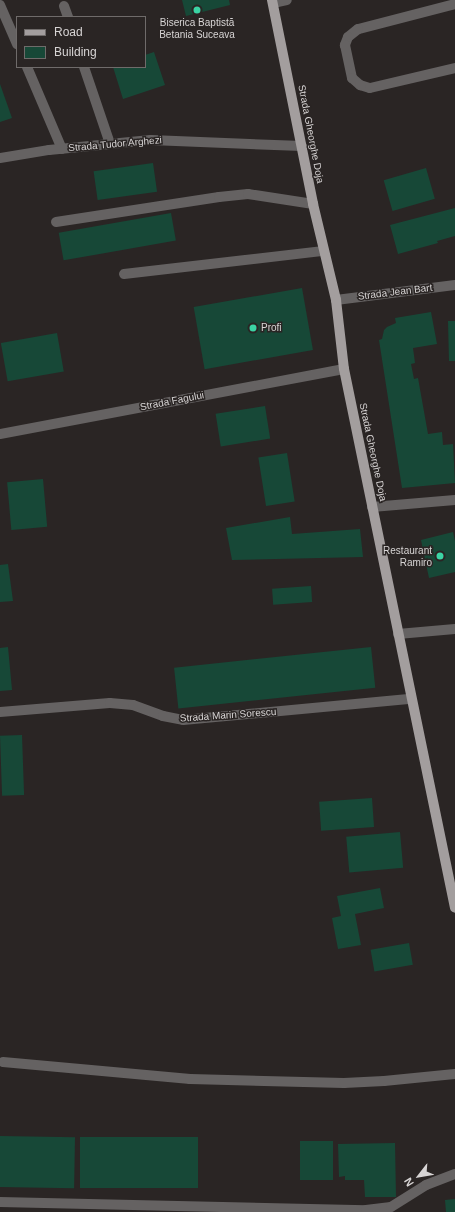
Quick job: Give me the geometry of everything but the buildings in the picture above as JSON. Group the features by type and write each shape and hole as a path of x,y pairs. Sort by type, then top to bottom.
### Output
{"main road":[{"name":"Strada Gheorghe Doja","path":"273,2 313,204 336,300 344,369 455,908"}],"street":[{"path":"273,2 287,0"},
{"path":"455,4 358,29 348,37 345,45 352,78 360,85 370,88 455,68"},
{"path":"0,5 16,42"},
{"path":"64,6 68,16"},
{"path":"27,68 62,149"},
{"path":"84,68 110,144"},
{"name":"Strada Tudor Arghezi","path":"0,158 62,149 151,140 302,146"},
{"path":"56,222 219,197 248,194 313,204"},
{"path":"124,274 324,251"},
{"name":"Strada Jean Bart","path":"336,300 455,285"},
{"name":"Strada Fagului","path":"0,434 344,369"},
{"path":"372,506 455,500"},
{"path":"398,634 455,629"},
{"name":"Strada Marin Sorescu","path":"0,712 110,703 133,705 163,716 183,720 411,699"},
{"path":"3,1062 205,1080 344,1083 384,1081 455,1074"},
{"path":"0,1202 366,1210 391,1207 426,1184 455,1174"}],"place":[{"name":"Biserica Baptistă Betania Suceava","path":"197,10"},
{"name":"Profi","path":"253,328"},
{"name":"Restaurant Ramiro","path":"440,556"}]}
